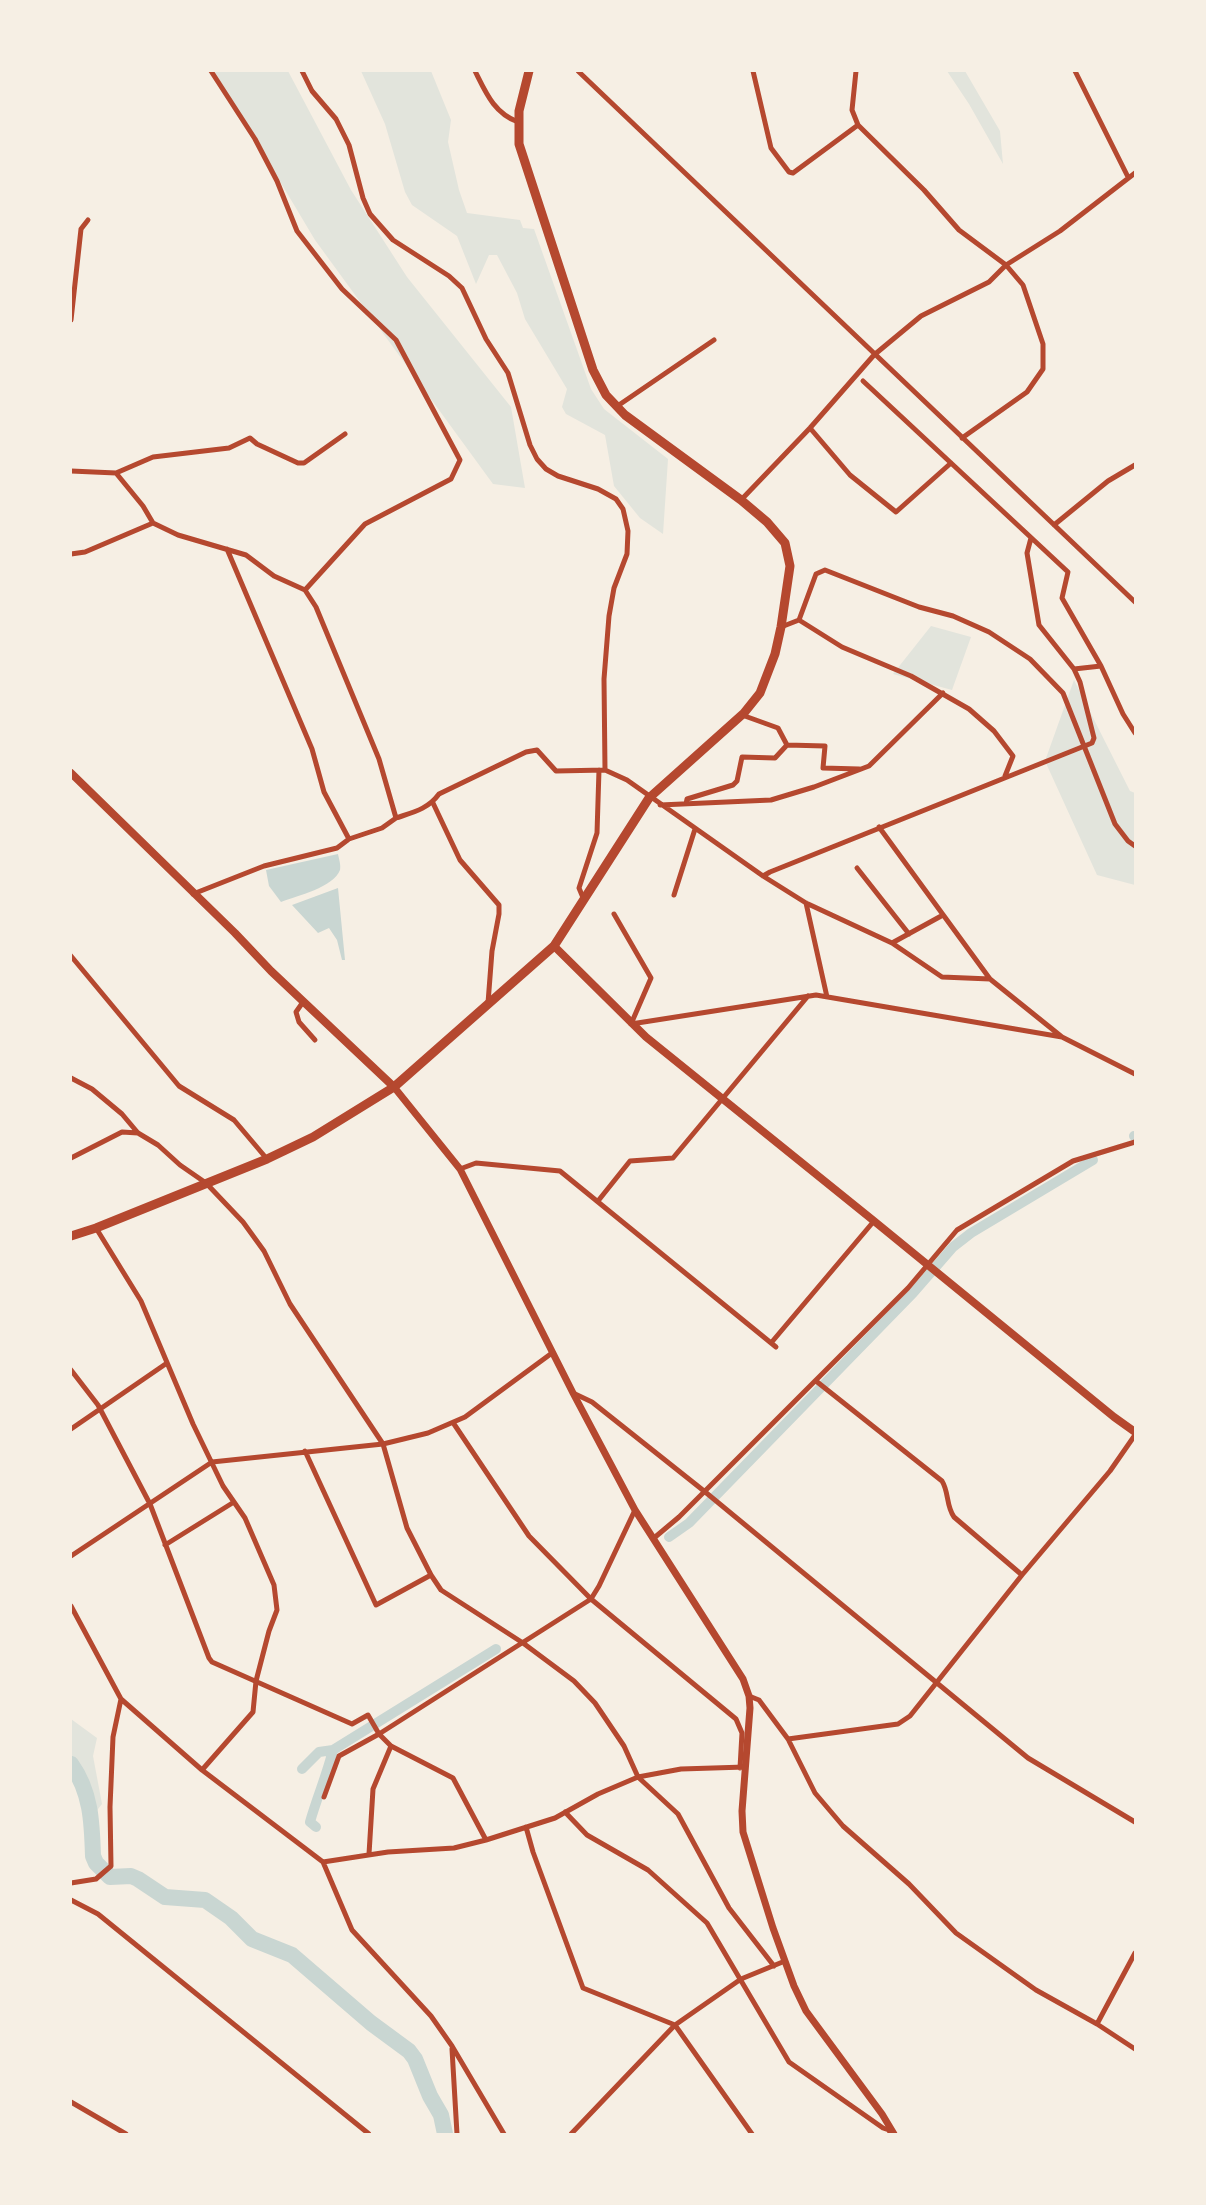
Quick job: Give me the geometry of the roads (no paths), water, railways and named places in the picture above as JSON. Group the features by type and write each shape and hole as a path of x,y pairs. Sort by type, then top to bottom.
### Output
{"main road":[{"path":"71,1236 96,1228 267,1159 313,1137 394,1087 554,946 649,798 742,715 760,693 768,675 780,627 790,566 787,548 778,532 741,500 616,407 600,387 586,352 519,144 518,122 529,71"},
{"path":"71,773 193,894 236,933 270,971 394,1087"},
{"path":"554,946 631,1024 721,1099 1135,1433"}],"street":[{"path":"211,71 255,139 277,181 298,231 342,289 396,340 460,460 451,479 365,524 304,590"},
{"path":"302,71 312,91 336,119 349,145 363,198 370,214 393,240 449,276 462,288 486,339 508,373 530,445 537,459 546,469 558,476 598,489 616,499 623,509 628,531 627,554 614,588 609,616 604,679 602,770 597,833 579,888 584,900"},
{"path":"475,71 491,102 506,117 518,122"},
{"path":"578,71 1135,602"},
{"path":"753,71 771,148 789,172 793,173 858,125"},
{"path":"856,71 852,110 858,125 924,190 958,230 1006,265 1022,284 1043,344 1043,369 1027,392 962,438"},
{"path":"1075,71 1128,177"},
{"path":"741,500 810,428 874,354 921,316 982,287 1006,265 1060,232 1135,173"},
{"path":"71,320 81,229 88,220"},
{"path":"616,407 714,340"},
{"path":"863,381 1068,572 1062,598 1102,666 1123,714 1135,734"},
{"path":"810,428 850,475 896,512 951,463"},
{"path":"71,471 116,473 153,457 228,448 250,438 257,444 304,464 345,434"},
{"path":"1054,525 1108,481 1135,465"},
{"path":"116,473 143,506 152,523 178,535 246,554 274,576 304,590 316,607 363,718 379,759 396,818"},
{"path":"71,554 85,552 152,523"},
{"path":"763,876 1005,776 1092,743 1094,738 1080,682 1074,669 1039,625 1027,553 1031,538"},
{"path":"227,549 312,749 324,792 349,838"},
{"path":"780,627 799,620 816,574 825,570 919,607 953,616 1011,645 1030,659 1063,693 1114,824 1128,842 1135,846"},
{"path":"799,620 842,647 911,676 969,709 994,731 1013,756 1005,776"},
{"path":"1074,669 1102,666"},
{"path":"660,805 771,800 814,787 862,769 869,766 943,693"},
{"path":"742,715 778,728 787,745"},
{"path":"686,804 687,799 733,786 737,781 742,757 774,758 787,745 825,746 823,768 862,769"},
{"path":"193,894 264,866 337,848 349,838 382,828 396,818 422,810 433,803 439,794 526,752 537,750 556,771 602,770 627,780 649,798 806,903 892,944 942,977 990,979"},
{"path":"433,803 460,860 499,905 492,951 488,1003"},
{"path":"879,828 990,979 1062,1037 1135,1074"},
{"path":"674,895 695,829"},
{"path":"856,868 909,934"},
{"path":"806,903 828,997"},
{"path":"614,914 651,978 631,1024"},
{"path":"892,944 943,915"},
{"path":"71,956 179,1086 234,1120 267,1159"},
{"path":"598,1200 630,1161 673,1158 808,996"},
{"path":"631,1024 808,996 828,997 1062,1037"},
{"path":"303,1002 296,1012 299,1022 315,1040"},
{"path":"71,1078 92,1089 122,1114 138,1133 158,1145 180,1165 206,1183 244,1222 264,1252 290,1304 383,1444 407,1528 431,1575 441,1590 523,1643 574,1681 595,1703 624,1746 638,1777 678,1814 729,1908 774,1966"},
{"path":"394,1087 460,1169 572,1393 635,1510 738,1670 749,1696 750,1720 742,1768"},
{"path":"71,1158 122,1132 138,1133"},
{"path":"654,1538 706,1492 817,1381 908,1288 929,1265 949,1238 964,1224 1073,1161 1135,1142"},
{"path":"460,1169 476,1164 560,1171 774,1345 874,1221"},
{"path":"96,1228 141,1300 223,1486 245,1518 274,1584 277,1610 269,1631 256,1681 253,1712 202,1770"},
{"path":"71,1556 212,1462 383,1444 428,1434 454,1424 552,1353"},
{"path":"71,1429 167,1362"},
{"path":"71,1370 100,1409 150,1504 212,1662 352,1724 368,1715 378,1732 391,1746 453,1778 486,1840"},
{"path":"817,1381 942,1481 945,1486 949,1509 954,1517 1022,1575"},
{"path":"572,1393 592,1402 706,1492 720,1506 1028,1758 1135,1822"},
{"path":"454,1424 529,1536 591,1599 736,1719 742,1734 743,1832 785,1961 806,2010 892,2133"},
{"path":"788,1740 898,1724 910,1716 1022,1575 1110,1471 1135,1433"},
{"path":"304,1451 376,1605 431,1575"},
{"path":"165,1545 234,1502"},
{"path":"324,1797 339,1756 591,1599 635,1510"},
{"path":"71,1606 121,1698 202,1770 323,1862 352,1930 431,2016 452,2046 504,2134"},
{"path":"749,1696 760,1700 788,1740 815,1793 843,1826 909,1884 956,1933 1036,1990 1097,2024 1135,2049"},
{"path":"71,1883 93,1880 111,1866 110,1807 113,1737 121,1698"},
{"path":"369,1854 373,1789 391,1746"},
{"path":"323,1862 369,1854 454,1848 486,1840 565,1812 598,1794 638,1777 681,1769 742,1768"},
{"path":"565,1812 587,1835 648,1870 707,1923 742,1979 789,2062 892,2133"},
{"path":"526,1827 533,1852 582,1988 676,2025 752,2134"},
{"path":"71,1900 98,1914 369,2134"},
{"path":"1097,2024 1135,1953"},
{"path":"571,2134 676,2025 742,1979 785,1961"},
{"path":"452,2046 458,2134"},
{"path":"71,2102 126,2134"}],"waterway":[{"path":"669,1537 689,1523 913,1293 953,1247 971,1233 1093,1160"},
{"path":"302,1769 319,1752 333,1750 496,1649"},
{"path":"316,1827 310,1822 333,1750"},
{"path":"71,1764 83,1785 89,1808 93,1856 96,1863 110,1877 131,1876 165,1897 205,1900 231,1918 252,1939 292,1955 371,2023 409,2051 415,2059 430,2096 441,2115 445,2134"}]}
